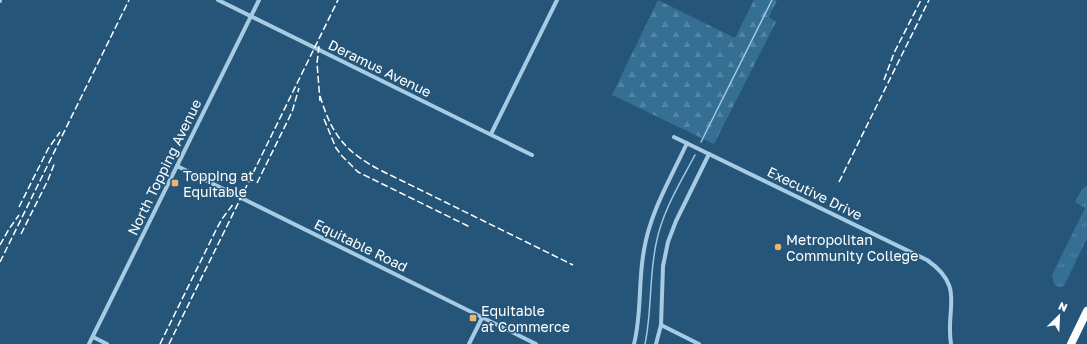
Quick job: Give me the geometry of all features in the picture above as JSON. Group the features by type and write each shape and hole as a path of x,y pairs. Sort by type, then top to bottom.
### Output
{"highway":[{"path":"1071,344 1087,311"}],"street":[{"name":"Deramus Avenue","path":"218,0 532,154"},
{"name":"North Topping Avenue","path":"89,344 259,0"},
{"path":"491,134 557,0"},
{"name":"Executive Drive","path":"674,137 927,260 939,268 947,279 952,294 951,344"},
{"path":"634,344 640,316 643,251 648,232 657,207 687,143"},
{"path":"656,344 661,325 663,266 668,242 676,221 709,154"},
{"name":"Equitable Road","path":"177,166 536,344"},
{"path":"469,344 482,318"},
{"path":"661,325 699,344"},
{"path":"93,337 107,344"}],"green space":[{"path":"658,0 735,38 754,0 777,0 769,17 776,22 714,144 612,95"},
{"path":"1087,186 1087,238 1065,284 1062,287 1058,287 1054,284 1052,275 1085,208 1075,202 1082,189"}],"waterway":[{"path":"701,142 772,0"},
{"path":"645,344 649,319 654,256 659,232 672,198 695,155"}],"railway":[{"path":"0,262 129,0"},
{"path":"169,344 338,0"},
{"path":"884,80 894,53 921,0"},
{"path":"839,182 929,0"},
{"path":"319,46 317,63 320,101"},
{"path":"257,183 292,112 299,88"},
{"path":"320,96 335,132 349,149 358,157 382,171 573,265"},
{"path":"324,119 336,148 358,172 470,227"},
{"path":"19,207 48,149 60,132"},
{"path":"21,234 48,180 55,162"},
{"path":"160,344 217,228 234,203"},
{"path":"0,245 19,215"}],"place":[{"name":"Topping at Equitable","path":"175,183"},
{"name":"Metropolitan Community College","path":"778,247"},
{"name":"Equitable at Commerce","path":"473,318"}]}
